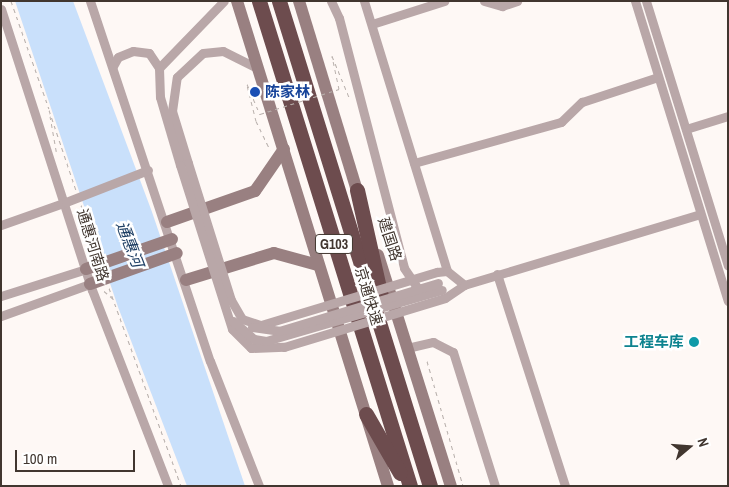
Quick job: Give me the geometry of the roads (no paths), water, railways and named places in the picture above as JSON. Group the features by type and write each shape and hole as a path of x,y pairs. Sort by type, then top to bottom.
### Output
{"highway":[{"name":"京通快速","path":"258,1 408,486"},
{"name":"京通快速","path":"279,1 430,486"},
{"path":"357,190 408,412"},
{"path":"366,414 408,486"}],"main road":[{"path":"237,1 388,486"},
{"name":"建国路","path":"299,1 451,486"},
{"path":"167,222 255,191 284,149"},
{"path":"86,268 172,239"},
{"path":"186,280 274,253 318,266"},
{"path":"91,286 177,254"}],"street":[{"path":"90,1 167,222 210,361 259,486"},
{"path":"159,68 224,1"},
{"path":"331,1 340,18 404,268 419,290"},
{"path":"364,1 447,271 464,285"},
{"path":"372,24 444,1"},
{"path":"484,1 502,6 517,1"},
{"path":"635,1 728,301"},
{"path":"648,2 728,266"},
{"name":"通惠河南路","path":"1,9 66,202 91,286 168,486"},
{"path":"113,66 118,57 133,51 149,53 159,68 160,97 231,300 242,319 260,331 279,331 419,290 442,290"},
{"path":"259,70 223,51 203,53 177,77 172,111 184,164 227,313 241,341 251,348 268,350 442,290 700,214"},
{"path":"414,163 561,122 582,102 658,77"},
{"path":"686,129 728,116"},
{"path":"1,225 148,170"},
{"path":"1,296 86,268"},
{"path":"242,319 270,325 437,272 447,271"},
{"path":"497,274 565,486"},
{"path":"1,316 91,286"},
{"path":"408,348 433,342 453,352 495,486"}],"water":[{"name":"通惠河","path":"15,1 73,1 152,212 245,486 187,486 118,307"}],"place":[{"name":"陈家林","path":"255,92"},
{"name":"工程车库","path":"694,342"}]}
